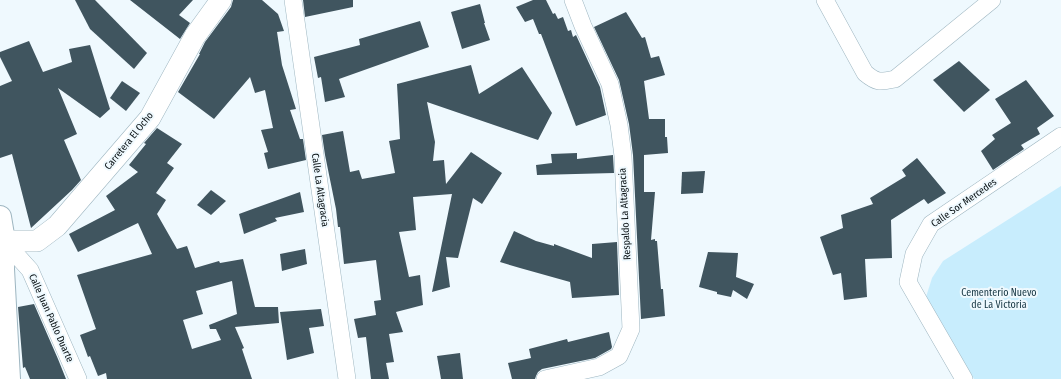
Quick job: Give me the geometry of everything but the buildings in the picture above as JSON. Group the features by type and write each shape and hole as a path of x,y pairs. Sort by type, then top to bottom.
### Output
{"main road":[{"path":"0,217 4,241 3,269 9,379"}],"street":[{"name":"Carretera El Ocho","path":"4,241 37,241 57,226 150,118 195,36 221,0"},
{"name":"Calle La Altagracia","path":"293,0 347,379"},
{"name":"Respaldo La Altagracia","path":"545,379 599,367 619,356 631,329 623,156 619,125 610,84 583,26 573,0"},
{"path":"825,0 865,73 874,80 882,82 895,79 992,0"},
{"name":"Calle Sor Mercedes","path":"964,379 908,282 914,254 931,224 1061,136"},
{"name":"Calle Juan Pablo Duarte","path":"4,241 30,270 78,379"}],"green space":[{"name":"Cementerio Nuevo de La Victoria","path":"1061,186 1061,379 974,379 926,297 932,278 943,261"}]}
